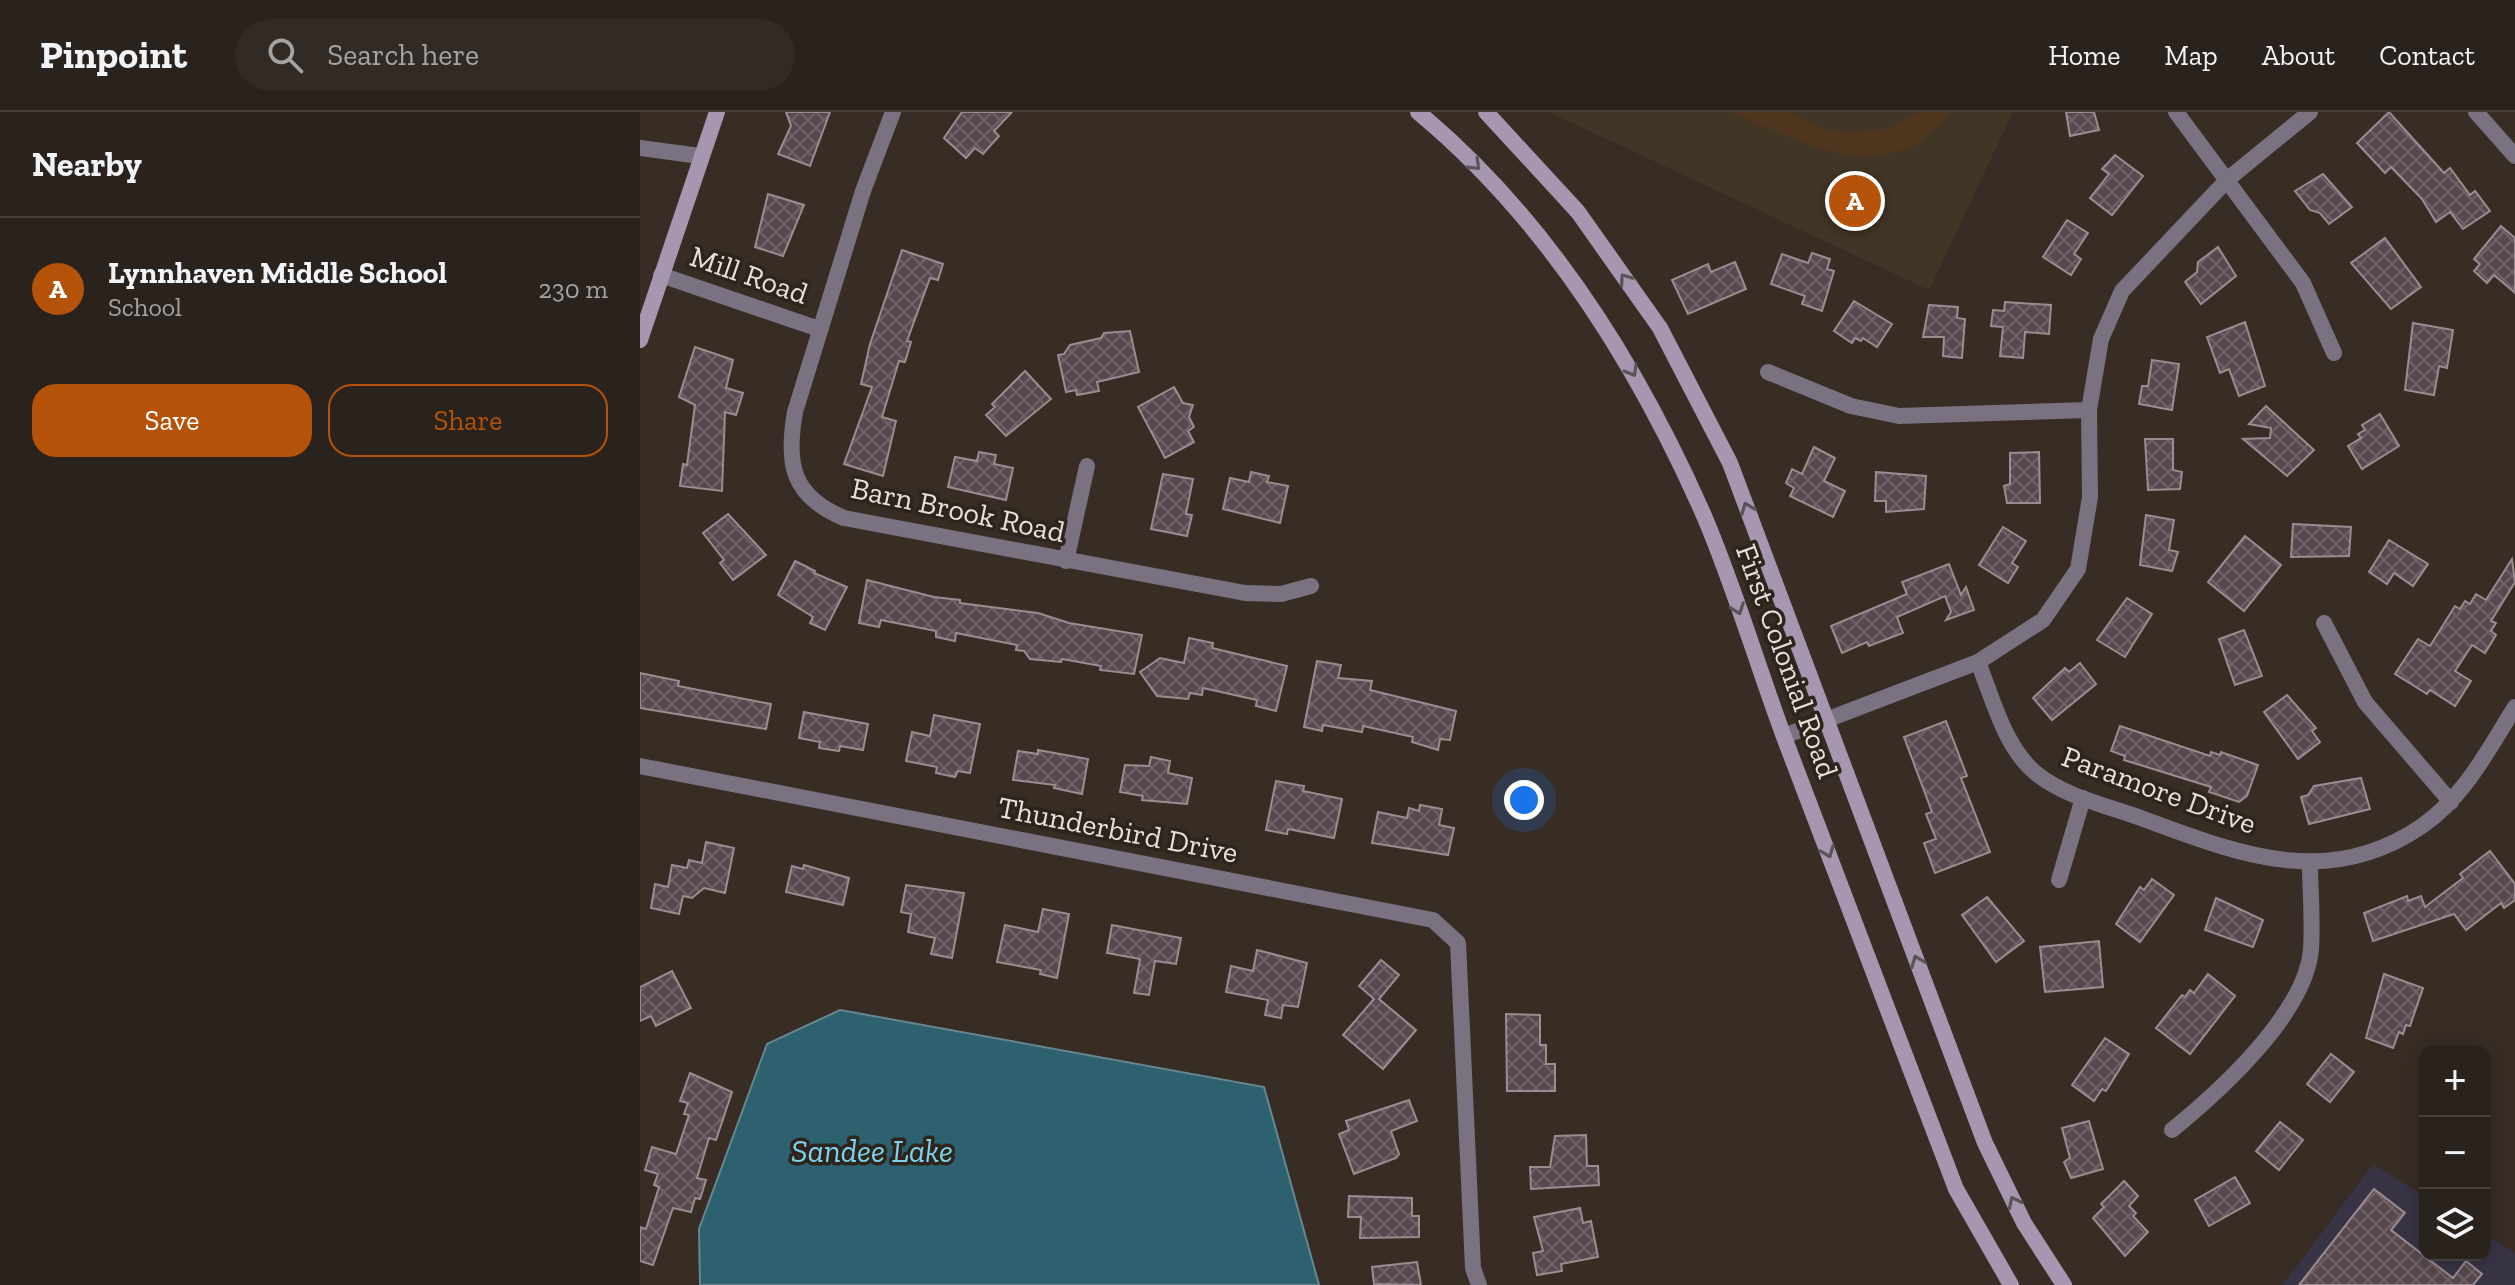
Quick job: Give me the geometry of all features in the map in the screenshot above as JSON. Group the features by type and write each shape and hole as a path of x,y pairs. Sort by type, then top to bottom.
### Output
{"main road":[{"path":"640,340 717,112"},
{"name":"First Colonial Road","path":"1418,112 1493,183 1547,245 1594,309 1636,376 1705,520 1956,1189 2011,1285"},
{"name":"First Colonial Road","path":"1486,112 1578,212 1660,328 1730,463 1985,1143 2024,1223 2064,1285"}],"street":[{"name":"Barn Brook Road","path":"893,112 819,329 795,412 788,448 797,481 811,499 844,518 1245,593 1281,594 1311,586"},
{"path":"2176,112 2303,283 2334,353"},
{"path":"1784,736 1978,662 2043,620 2078,569 2090,497 2089,410 2101,339 2122,291 2228,179 2310,112"},
{"path":"2476,112 2515,156"},
{"path":"640,148 700,156"},
{"name":"Mill Road","path":"661,275 819,329"},
{"path":"1768,372 1851,406 1899,416 2089,410"},
{"path":"1066,561 1087,466"},
{"path":"2324,623 2365,702 2451,802"},
{"name":"Paramore Drive","path":"1978,662 2015,751 2038,775 2083,798 2245,856 2310,863 2375,850 2420,827 2451,802 2515,707"},
{"name":"Thunderbird Drive","path":"640,766 1433,920 1458,943 1473,1268 1479,1285"},
{"path":"2059,880 2083,798"},
{"path":"2172,1130 2225,1087 2298,995 2311,951 2310,863"}],"shaded area":[{"path":"1549,112 2013,112 1929,290"},
{"path":"1734,112 1788,112 1824,129 1855,133 1892,128 1919,112 1950,112 1927,136 1901,150 1874,156 1817,148"},
{"path":"2373,1164 2419,1193 2419,1261 2491,1261 2491,1238 2515,1253 2515,1285 2283,1285"}],"water":[{"name":"Sandee Lake","path":"840,1010 1264,1087 1319,1285 700,1285 699,1229 767,1044"}],"building":[{"path":"786,112 830,112 810,166 778,154 791,126"},
{"path":"962,112 1012,112 994,131 999,136 983,154 975,148 966,158 944,138"},
{"path":"2066,112 2094,112 2099,130 2070,136"},
{"path":"2389,112 2444,173 2450,168 2470,195 2475,191 2490,211 2463,229 2450,212 2436,222 2422,199 2391,167 2385,173 2357,143"},
{"path":"2115,155 2143,176 2112,215 2090,198 2109,174 2102,169"},
{"path":"2323,174 2352,207 2329,224 2320,213 2310,210 2295,191"},
{"path":"768,194 804,205 783,256 755,247"},
{"path":"2067,220 2088,233 2074,254 2081,259 2071,275 2043,257"},
{"path":"2501,226 2515,238 2515,293 2494,275 2487,283 2474,271 2480,264 2474,259"},
{"path":"2385,238 2421,287 2391,309 2351,263"},
{"path":"2218,247 2236,276 2201,304 2185,282 2197,272 2198,262"},
{"path":"902,250 943,264 938,280 930,278 907,341 911,342 905,362 899,361 882,417 896,421 883,476 844,464 872,387 861,384 870,344"},
{"path":"1812,253 1830,259 1827,269 1834,271 1822,311 1802,304 1805,296 1771,284 1782,254 1808,263"},
{"path":"1735,262 1746,289 1688,314 1672,280 1708,264 1711,272"},
{"path":"1854,301 1892,324 1877,347 1863,338 1861,341 1855,338 1852,343 1834,331"},
{"path":"2005,302 2051,305 2049,334 2025,332 2023,358 2000,356 2003,327 1991,326 1993,310 2004,311"},
{"path":"1929,305 1958,307 1957,318 1965,319 1962,358 1943,356 1944,337 1923,337"},
{"path":"2245,322 2265,386 2239,396 2229,369 2220,373 2207,337"},
{"path":"2413,323 2453,330 2447,368 2439,366 2434,395 2405,390"},
{"path":"1130,331 1139,372 1097,382 1099,391 1077,395 1076,390 1066,392 1058,355 1064,354 1070,345 1101,338 1104,333"},
{"path":"695,347 733,360 726,388 743,393 736,415 725,412 722,491 680,486 683,464 687,465 695,405 679,397"},
{"path":"2152,360 2179,364 2172,410 2139,404 2142,386 2148,386"},
{"path":"1025,371 1051,399 1006,436 986,415 995,407 992,404"},
{"path":"1174,387 1183,403 1193,405 1189,417 1194,427 1188,431 1194,442 1165,458 1138,407"},
{"path":"2266,406 2314,450 2287,476 2243,439 2270,438 2271,428 2249,424"},
{"path":"2380,414 2399,446 2362,469 2348,446 2361,438 2358,434 2365,430 2362,425"},
{"path":"2145,439 2173,439 2173,470 2182,472 2180,489 2148,490"},
{"path":"1814,447 1835,458 1824,481 1845,491 1833,517 1790,496 1794,488 1786,483 1792,469 1802,474"},
{"path":"979,452 996,455 994,464 1013,468 1006,500 948,487 955,457 977,461"},
{"path":"2039,452 2040,503 2007,503 2004,486 2010,484 2010,453"},
{"path":"1251,472 1269,476 1267,482 1288,486 1280,523 1223,509 1230,478 1249,482"},
{"path":"1876,472 1926,476 1924,509 1886,512 1886,501 1875,501"},
{"path":"1163,474 1193,479 1186,514 1192,515 1187,536 1151,529"},
{"path":"728,514 766,555 733,580 720,563 724,560 703,533"},
{"path":"2146,515 2174,520 2169,550 2178,552 2172,571 2140,565"},
{"path":"2293,524 2351,527 2349,556 2291,557"},
{"path":"2003,527 2026,541 2012,563 2018,567 2008,583 1979,565"},
{"path":"2245,536 2281,565 2244,611 2208,582"},
{"path":"2389,540 2428,564 2413,586 2394,573 2387,584 2369,572"},
{"path":"2512,559 2515,582 2491,621 2496,623 2491,631 2496,635 2485,653 2472,645 2455,671 2471,681 2455,706 2430,690 2427,694 2395,674 2418,639 2430,646 2455,606 2460,609 2465,601 2470,604 2476,594 2486,600"},
{"path":"795,561 847,587 825,630 810,623 813,617 778,595"},
{"path":"1949,564 1961,595 1966,587 1974,610 1946,620 1951,612 1945,596 1897,617 1903,633 1869,646 1867,642 1842,653 1831,626 1907,594 1902,582"},
{"path":"867,580 934,597 960,600 960,603 1038,613 1069,623 1142,635 1134,674 1100,670 1101,666 1062,659 1061,662 1030,659 1024,651 1016,650 1017,645 956,633 955,641 936,637 936,631 881,620 879,627 859,623"},
{"path":"2127,598 2152,614 2125,657 2097,640"},
{"path":"2244,630 2262,676 2235,685 2219,639"},
{"path":"1189,638 1213,643 1212,648 1287,666 1276,711 1256,706 1257,700 1203,688 1202,695 1190,693 1188,699 1157,696 1140,672 1160,658 1184,663"},
{"path":"1317,661 1341,665 1338,678 1372,681 1370,690 1456,711 1450,740 1440,739 1438,750 1412,742 1413,737 1363,726 1362,732 1323,725 1322,731 1304,727"},
{"path":"2080,663 2096,684 2052,720 2033,698 2065,668 2069,672"},
{"path":"640,673 679,681 678,686 771,704 766,729 640,708"},
{"path":"2287,695 2316,728 2312,731 2320,742 2298,759 2264,712"},
{"path":"804,712 868,724 863,750 840,746 839,751 819,748 820,742 799,738"},
{"path":"934,715 980,724 970,773 958,771 955,777 936,773 937,767 906,761 912,732 930,736"},
{"path":"1946,721 1967,776 1961,778 1990,852 1935,873 1924,843 1936,839 1926,814 1932,812 1904,737"},
{"path":"2120,726 2210,756 2211,752 2220,755 2221,752 2258,765 2247,796 2239,802 2209,792 2211,787 2124,760 2125,756 2111,751"},
{"path":"1038,750 1088,759 1082,794 1054,788 1055,785 1013,780 1018,751 1038,754"},
{"path":"1151,757 1170,761 1168,773 1192,778 1187,804 1142,800 1143,796 1120,792 1125,765 1149,766"},
{"path":"2361,778 2370,809 2309,824 2301,797 2308,795 2314,786"},
{"path":"1276,781 1304,786 1303,791 1342,799 1334,838 1288,829 1287,834 1266,830"},
{"path":"1420,805 1442,809 1439,825 1454,828 1448,855 1372,843 1378,812 1407,818 1409,808 1419,811"},
{"path":"706,842 734,848 725,893 704,888 692,898 683,896 679,914 651,908 655,884 668,887 672,865 687,868 689,860 702,863"},
{"path":"2490,851 2515,884 2515,900 2504,908 2501,903 2466,930 2454,914 2373,941 2364,913 2407,896 2408,901 2421,896 2425,907 2463,878 2460,874"},
{"path":"804,865 849,878 843,905 786,892 792,866 803,869"},
{"path":"2152,879 2174,895 2140,942 2116,924 2140,887 2144,890"},
{"path":"906,885 964,893 952,958 931,954 935,938 908,932 911,914 901,912"},
{"path":"1987,897 2024,941 1996,962 1962,915"},
{"path":"2216,898 2263,920 2253,947 2205,930"},
{"path":"1043,909 1069,914 1057,978 1040,974 1041,970 997,962 1005,925 1038,932"},
{"path":"1112,925 1181,938 1176,964 1155,961 1149,995 1134,993 1140,959 1107,953"},
{"path":"2099,941 2103,987 2045,992 2040,947"},
{"path":"1257,950 1307,963 1298,1007 1283,1005 1281,1018 1265,1015 1268,1000 1226,992 1231,966 1253,971"},
{"path":"1381,960 1399,975 1379,999 1416,1030 1383,1069 1343,1035 1374,999 1359,986"},
{"path":"672,971 691,1008 656,1026 651,1016 640,1021 640,987"},
{"path":"2208,974 2235,996 2190,1054 2156,1028 2182,995 2185,997 2190,990 2194,993"},
{"path":"2384,974 2423,988 2410,1026 2406,1025 2403,1034 2399,1032 2393,1048 2366,1038"},
{"path":"1506,1014 1540,1015 1540,1045 1546,1045 1546,1064 1555,1064 1555,1091 1507,1091"},
{"path":"2105,1038 2129,1054 2106,1091 2102,1089 2094,1101 2072,1085"},
{"path":"2331,1054 2354,1072 2330,1102 2307,1084"},
{"path":"690,1073 732,1092 716,1140 709,1138 697,1178 706,1180 700,1199 695,1198 691,1212 673,1208 653,1265 640,1261 640,1227 646,1229 659,1187 654,1185 658,1174 645,1170 652,1147 676,1154 689,1115 684,1114 688,1103 680,1101"},
{"path":"1409,1100 1417,1121 1391,1131 1399,1154 1396,1158 1354,1174 1339,1134 1349,1130 1346,1121"},
{"path":"2089,1121 2103,1169 2071,1178 2064,1162 2070,1158 2062,1128"},
{"path":"2280,1122 2303,1140 2279,1170 2256,1151"},
{"path":"1586,1135 1587,1166 1598,1166 1599,1185 1531,1189 1530,1167 1550,1167 1555,1136"},
{"path":"2235,1177 2250,1203 2209,1226 2195,1200"},
{"path":"2124,1181 2138,1196 2129,1206 2136,1213 2133,1216 2148,1232 2125,1256 2093,1218 2104,1207 2101,1204"},
{"path":"2374,1189 2405,1213 2391,1230 2419,1252 2419,1261 2431,1261 2453,1278 2466,1261 2482,1274 2473,1285 2299,1285"},
{"path":"1349,1196 1412,1198 1412,1216 1419,1216 1419,1237 1360,1238 1361,1217 1348,1217"},
{"path":"1580,1208 1583,1223 1591,1221 1598,1257 1561,1264 1562,1271 1537,1275 1533,1253 1543,1251 1534,1217"},
{"path":"1417,1262 1421,1285 1374,1284 1372,1267"}],"place":[{"name":"Lynnhaven Middle School","path":"1855,201"}]}
